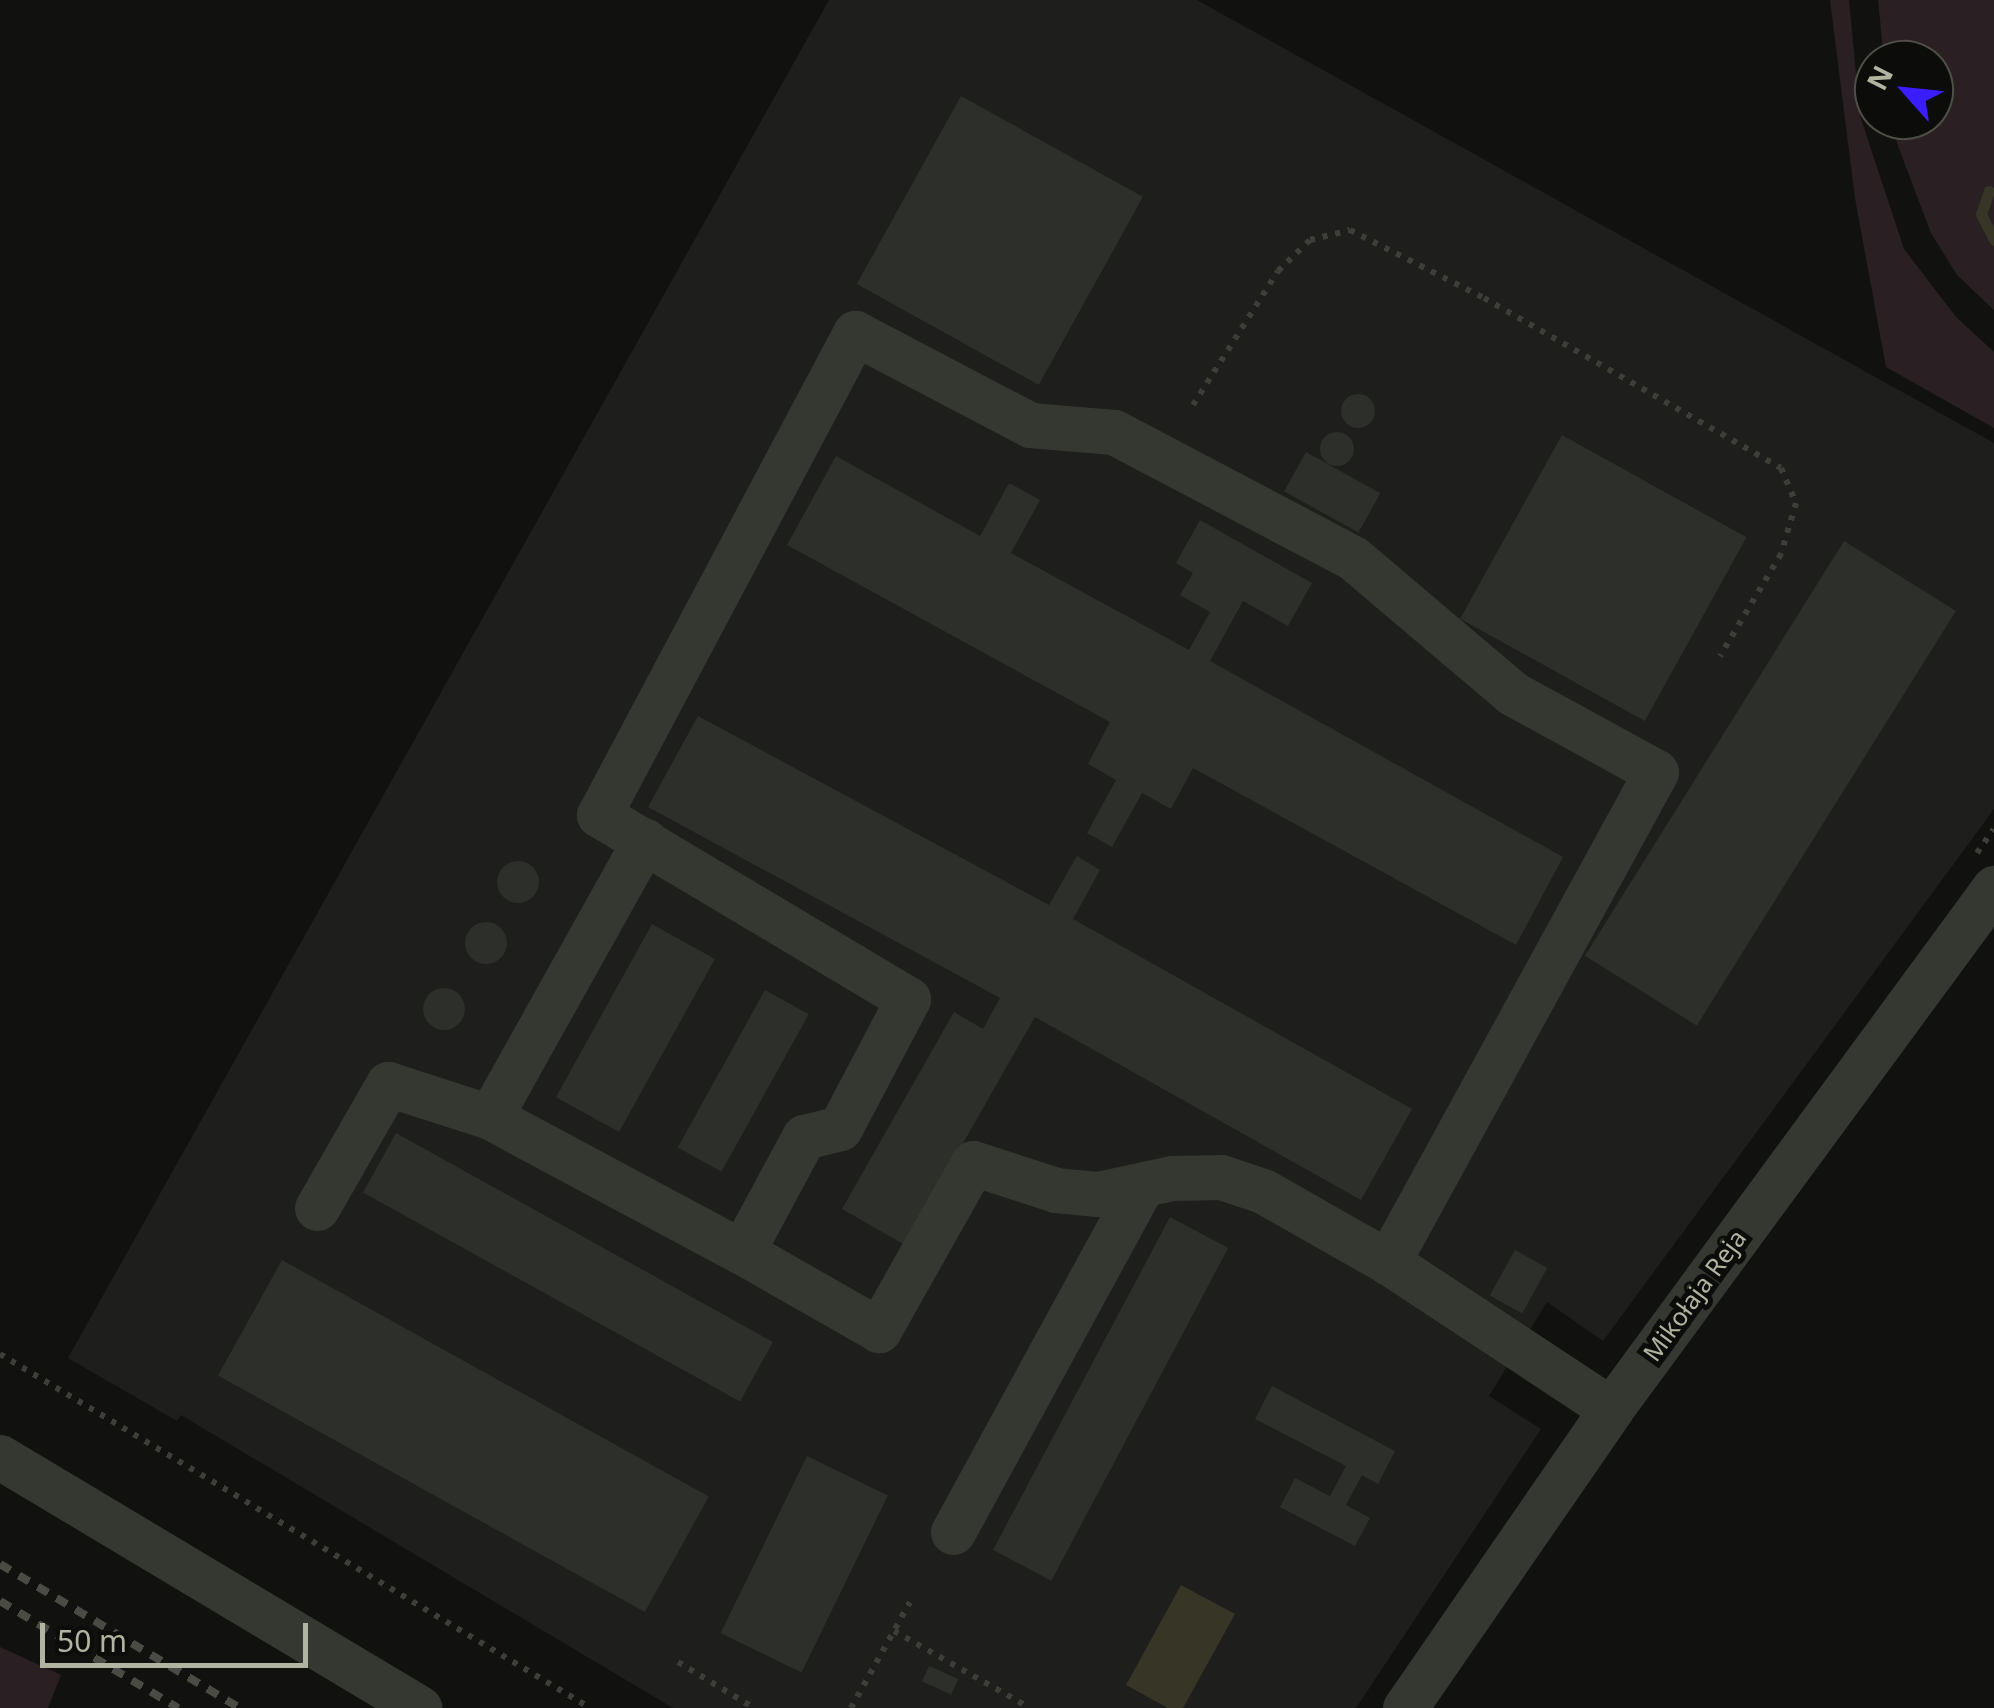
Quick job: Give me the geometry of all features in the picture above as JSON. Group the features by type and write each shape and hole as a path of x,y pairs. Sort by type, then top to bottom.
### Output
{"street":[{"path":"742,1252 804,1136 840,1128 908,999 599,815 855,333 1030,425 1114,432 1352,558 1512,693 1656,772 1388,1262"},
{"path":"490,1117 645,840"},
{"name":"Mikołaja Reja","path":"1405,1708 1611,1409 1994,888"},
{"path":"317,1208 388,1084 490,1117 879,1330 973,1163 1056,1190 1098,1194 1220,1177 1263,1191 1388,1262 1611,1409"},
{"path":"954,1532 1142,1185"},
{"path":"0,1457 420,1708"}],"path":[{"path":"1193,405 1278,271 1310,240 1350,230 1484,298 1780,468 1796,504 1782,554 1720,656"},
{"path":"0,1354 590,1708"},
{"path":"851,1708 910,1602"},
{"path":"894,1632 1030,1708"},
{"path":"678,1662 754,1708"}],"shaded area":[{"path":"829,0 1197,0 1994,443 1994,809 1603,1341 1547,1302 1489,1396 1541,1429 1356,1708 673,1708 181,1415 177,1421 68,1358"},
{"path":"1830,0 1849,0 1854,53 1854,140 1868,140 1904,249 1956,317 1994,352 1994,428 1886,367 1855,198"},
{"path":"1878,0 1994,0 1994,310 1957,275 1931,233 1896,140 1954,140 1954,40 1882,40"},
{"path":"1181,1585 1235,1614 1183,1708 1168,1708 1126,1685"},
{"path":"0,1647 61,1675 48,1708 0,1708"}],"building":[{"path":"961,96 1143,197 1039,385 857,284"},
{"path":"1358,394 1370,399 1375,411 1370,423 1358,428 1346,423 1341,411 1346,399"},
{"path":"1337,432 1349,437 1354,449 1349,461 1337,466 1325,461 1320,449 1325,437"},
{"path":"1562,435 1747,537 1645,721 1460,619"},
{"path":"1306,452 1380,493 1359,533 1284,491"},
{"path":"836,456 980,536 1009,483 1040,500 1011,553 1189,650 1210,612 1180,595 1193,573 1176,563 1200,520 1312,583 1288,626 1243,601 1210,661 1563,857 1516,945 1193,768 1171,809 1142,793 1112,847 1087,833 1116,780 1088,764 1110,722 787,545"},
{"path":"1844,541 1956,611 1697,1026 1585,956"},
{"path":"698,716 1049,905 1077,856 1100,870 1073,919 1412,1109 1361,1200 1035,1017 905,1245 842,1209 954,1012 983,1029 1000,998 648,807"},
{"path":"518,861 533,867 539,882 533,897 518,903 503,897 497,882 503,867"},
{"path":"486,922 501,928 507,943 501,958 486,964 471,958 465,943 471,928"},
{"path":"652,924 715,959 619,1132 556,1097"},
{"path":"444,988 459,994 465,1009 459,1024 444,1030 429,1024 423,1009 429,994"},
{"path":"765,990 809,1014 721,1172 678,1147"},
{"path":"396,1133 773,1342 740,1401 363,1192"},
{"path":"1170,1217 1228,1248 1051,1581 993,1550"},
{"path":"1515,1250 1547,1268 1522,1313 1490,1295"},
{"path":"282,1260 709,1497 645,1612 218,1375"},
{"path":"1272,1386 1395,1451 1378,1484 1362,1475 1346,1505 1370,1518 1355,1546 1280,1507 1295,1478 1330,1496 1346,1466 1255,1419"},
{"path":"807,1456 888,1495 802,1673 721,1633"},
{"path":"929,1666 958,1679 951,1695 922,1682"}],"waterway":[{"path":"1989,191 1981,214 1994,240"}],"railway":[{"path":"0,1564 240,1708"},
{"path":"0,1601 178,1708"}]}
